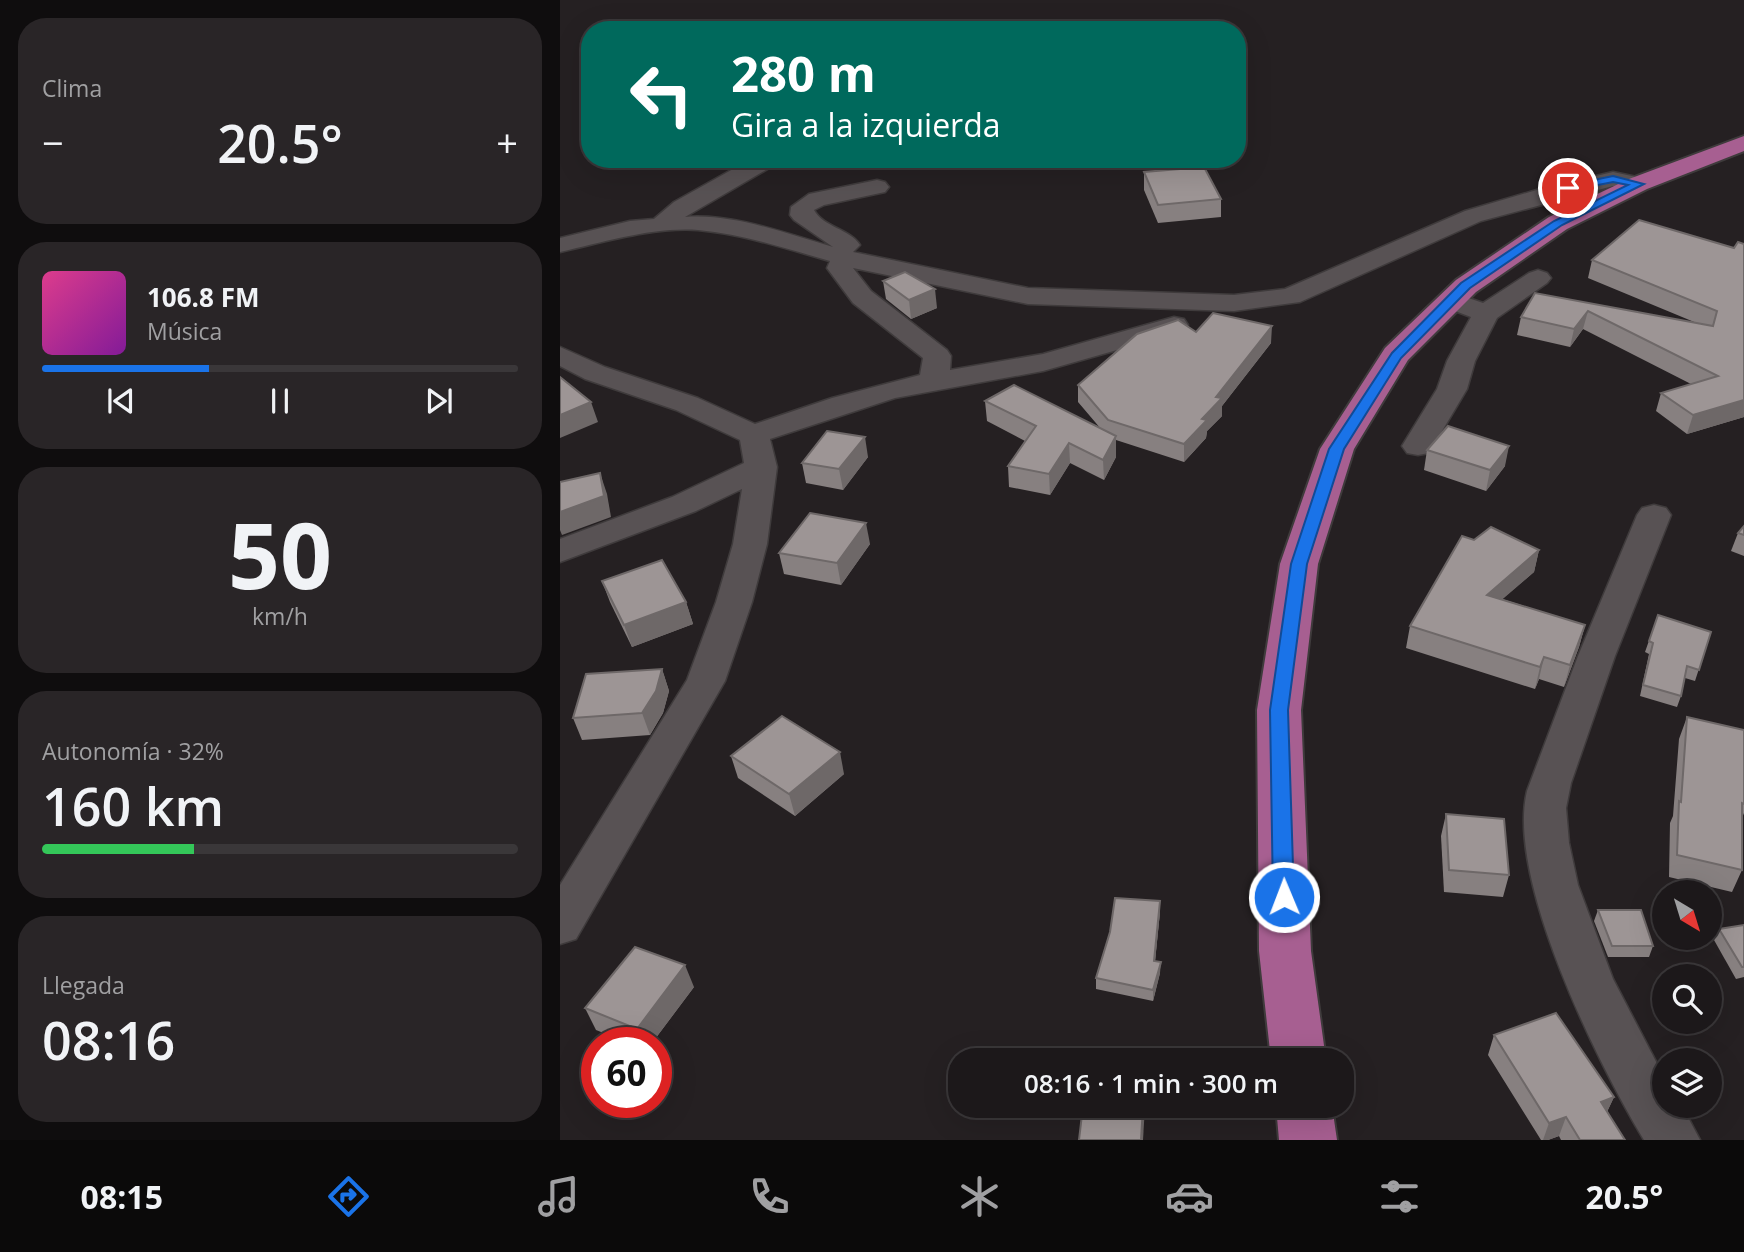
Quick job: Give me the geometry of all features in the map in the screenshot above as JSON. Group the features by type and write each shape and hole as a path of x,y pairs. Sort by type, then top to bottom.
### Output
{"main road":[{"path":"1297,1048 1285,951 1279,710 1299,564 1336,449 1396,355 1466,286 1558,223 1639,184 1744,143"},
{"path":"1305,1118 1308,1140"}],"street":[{"path":"663,225 682,207 752,168"},
{"path":"560,245 604,232 697,223 724,225 854,260 1041,298 1234,303 1291,296 1473,216 1548,194 1613,179 1639,184"},
{"path":"877,187 817,199 803,207 802,215 862,255 840,268 862,298 937,356 934,382"},
{"path":"1419,446 1452,389 1461,361 1486,313 1538,278"},
{"path":"1451,300 1486,313"},
{"path":"560,551 684,505 814,412 934,382 1023,367 1114,345 1234,303"},
{"path":"560,355 595,373 687,404 758,451"},
{"path":"560,925 573,883 706,681 734,602 750,544 758,451"},
{"path":"1654,515 1585,681 1545,806 1546,845 1564,912 1597,995 1654,1110 1674,1140"}],"building":[{"path":"1205,168 1221,199 1158,205 1144,172"},
{"path":"1639,220 1734,248 1738,242 1744,244 1744,400 1693,415 1661,393 1718,376 1588,311 1574,329 1521,317 1535,293 1713,326 1717,311 1592,260"},
{"path":"905,272 935,289 909,300 883,281"},
{"path":"1213,313 1272,326 1216,397 1222,398 1202,419 1207,420 1184,444 1108,420 1078,385 1137,334 1178,320 1196,332"},
{"path":"560,377 591,402 560,415"},
{"path":"1014,385 1116,436 1103,460 1069,443 1049,474 1008,466 1036,426 985,401"},
{"path":"1448,426 1509,446 1490,470 1427,450"},
{"path":"827,431 865,437 839,469 802,463"},
{"path":"600,473 604,496 560,512 560,482"},
{"path":"810,513 866,523 837,563 779,553"},
{"path":"1491,527 1539,550 1487,595 1585,625 1570,665 1544,657 1540,667 1410,626 1462,536 1474,540"},
{"path":"662,560 686,602 624,625 602,581"},
{"path":"1658,615 1711,632 1699,670 1687,666 1681,696 1643,685 1653,643 1649,641"},
{"path":"662,669 656,691 642,713 573,718 586,674"},
{"path":"782,716 840,752 789,794 731,756"},
{"path":"1687,717 1744,730 1742,870 1677,855"},
{"path":"1446,814 1504,819 1509,875 1449,870"},
{"path":"1115,898 1160,901 1154,961 1161,962 1153,990 1096,978 1110,932"},
{"path":"1598,910 1641,910 1652,946 1612,946"},
{"path":"1744,925 1744,967 1722,934 1722,929"},
{"path":"635,947 685,965 638,1027 632,1027 585,1008"},
{"path":"1556,1013 1614,1097 1601,1102 1625,1140 1580,1140 1566,1117 1549,1123 1494,1035"},
{"path":"1082,1118 1142,1118 1141,1140 1079,1140"}],"route":[{"path":"1284,897 1279,710 1299,564 1336,449 1396,355 1466,286 1558,223 1639,184 1613,179 1568,188"}]}
